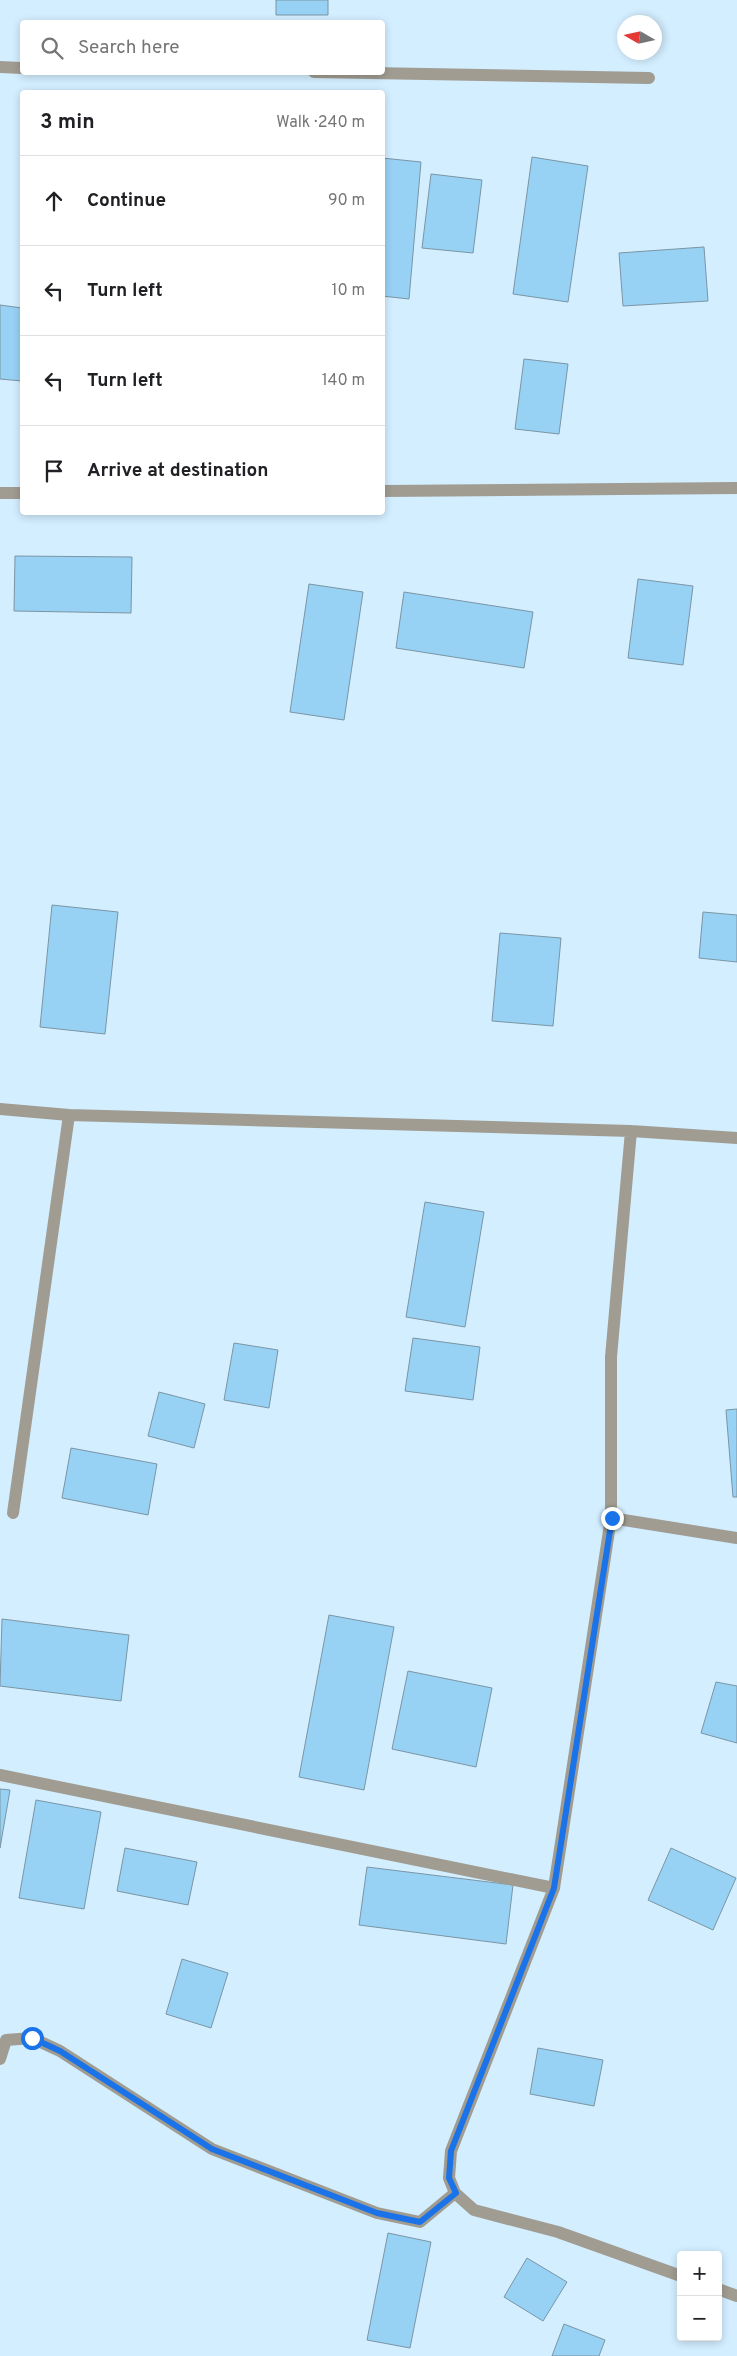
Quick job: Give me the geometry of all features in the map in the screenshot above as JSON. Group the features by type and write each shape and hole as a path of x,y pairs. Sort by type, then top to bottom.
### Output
{"street":[{"path":"0,67 20,68"},
{"path":"385,73 649,78"},
{"path":"385,491 737,488"},
{"path":"0,493 20,493"},
{"path":"0,1109 70,1115 631,1131 737,1138"},
{"path":"13,1513 70,1115"},
{"path":"631,1131 612,1357 612,1518 554,1888 451,2151 449,2178 456,2193 474,2210 558,2232 677,2275"},
{"path":"612,1518 737,1538"},
{"path":"0,1775 554,1888"},
{"path":"0,2059 6,2040 32,2038 60,2051 212,2149 377,2213 420,2222 456,2193"},
{"path":"722,2290 737,2296"}],"building":[{"path":"276,0 328,0 328,15 276,15"},
{"path":"532,157 588,166 568,302 513,294"},
{"path":"385,158 421,162 409,299 385,296"},
{"path":"431,174 482,180 473,253 422,248"},
{"path":"704,247 708,301 623,306 619,253"},
{"path":"0,305 20,308 20,381 0,379"},
{"path":"524,359 568,364 559,434 515,429"},
{"path":"15,556 132,557 131,613 14,611"},
{"path":"638,579 693,586 683,665 628,658"},
{"path":"309,584 363,592 344,720 290,712"},
{"path":"404,592 533,612 524,668 396,648"},
{"path":"52,905 118,912 105,1034 40,1027"},
{"path":"703,912 737,915 737,962 699,958"},
{"path":"500,933 561,938 553,1026 492,1021"},
{"path":"425,1202 484,1212 465,1327 406,1317"},
{"path":"413,1338 480,1347 473,1400 405,1391"},
{"path":"234,1343 278,1350 269,1408 224,1400"},
{"path":"159,1392 205,1404 194,1448 148,1436"},
{"path":"737,1409 737,1497 733,1497 726,1410"},
{"path":"71,1448 157,1464 148,1515 62,1498"},
{"path":"329,1615 394,1627 364,1790 299,1777"},
{"path":"2,1619 129,1635 121,1701 0,1686"},
{"path":"408,1671 492,1688 476,1767 392,1749"},
{"path":"716,1682 737,1686 737,1743 701,1733"},
{"path":"0,1789 10,1790 0,1848"},
{"path":"36,1800 101,1812 84,1909 19,1898"},
{"path":"125,1848 197,1862 188,1905 117,1891"},
{"path":"671,1848 736,1878 713,1930 648,1900"},
{"path":"367,1867 513,1885 506,1944 359,1925"},
{"path":"182,1959 228,1973 211,2028 166,2014"},
{"path":"538,2048 603,2060 594,2106 530,2094"},
{"path":"388,2233 431,2242 410,2348 367,2340"},
{"path":"527,2258 567,2282 543,2321 504,2297"},
{"path":"564,2324 605,2340 599,2356 552,2356"}],"route":[{"path":"32,2038 60,2051 212,2149 377,2213 420,2222 456,2193 449,2178 451,2151 554,1888 612,1518"}]}
